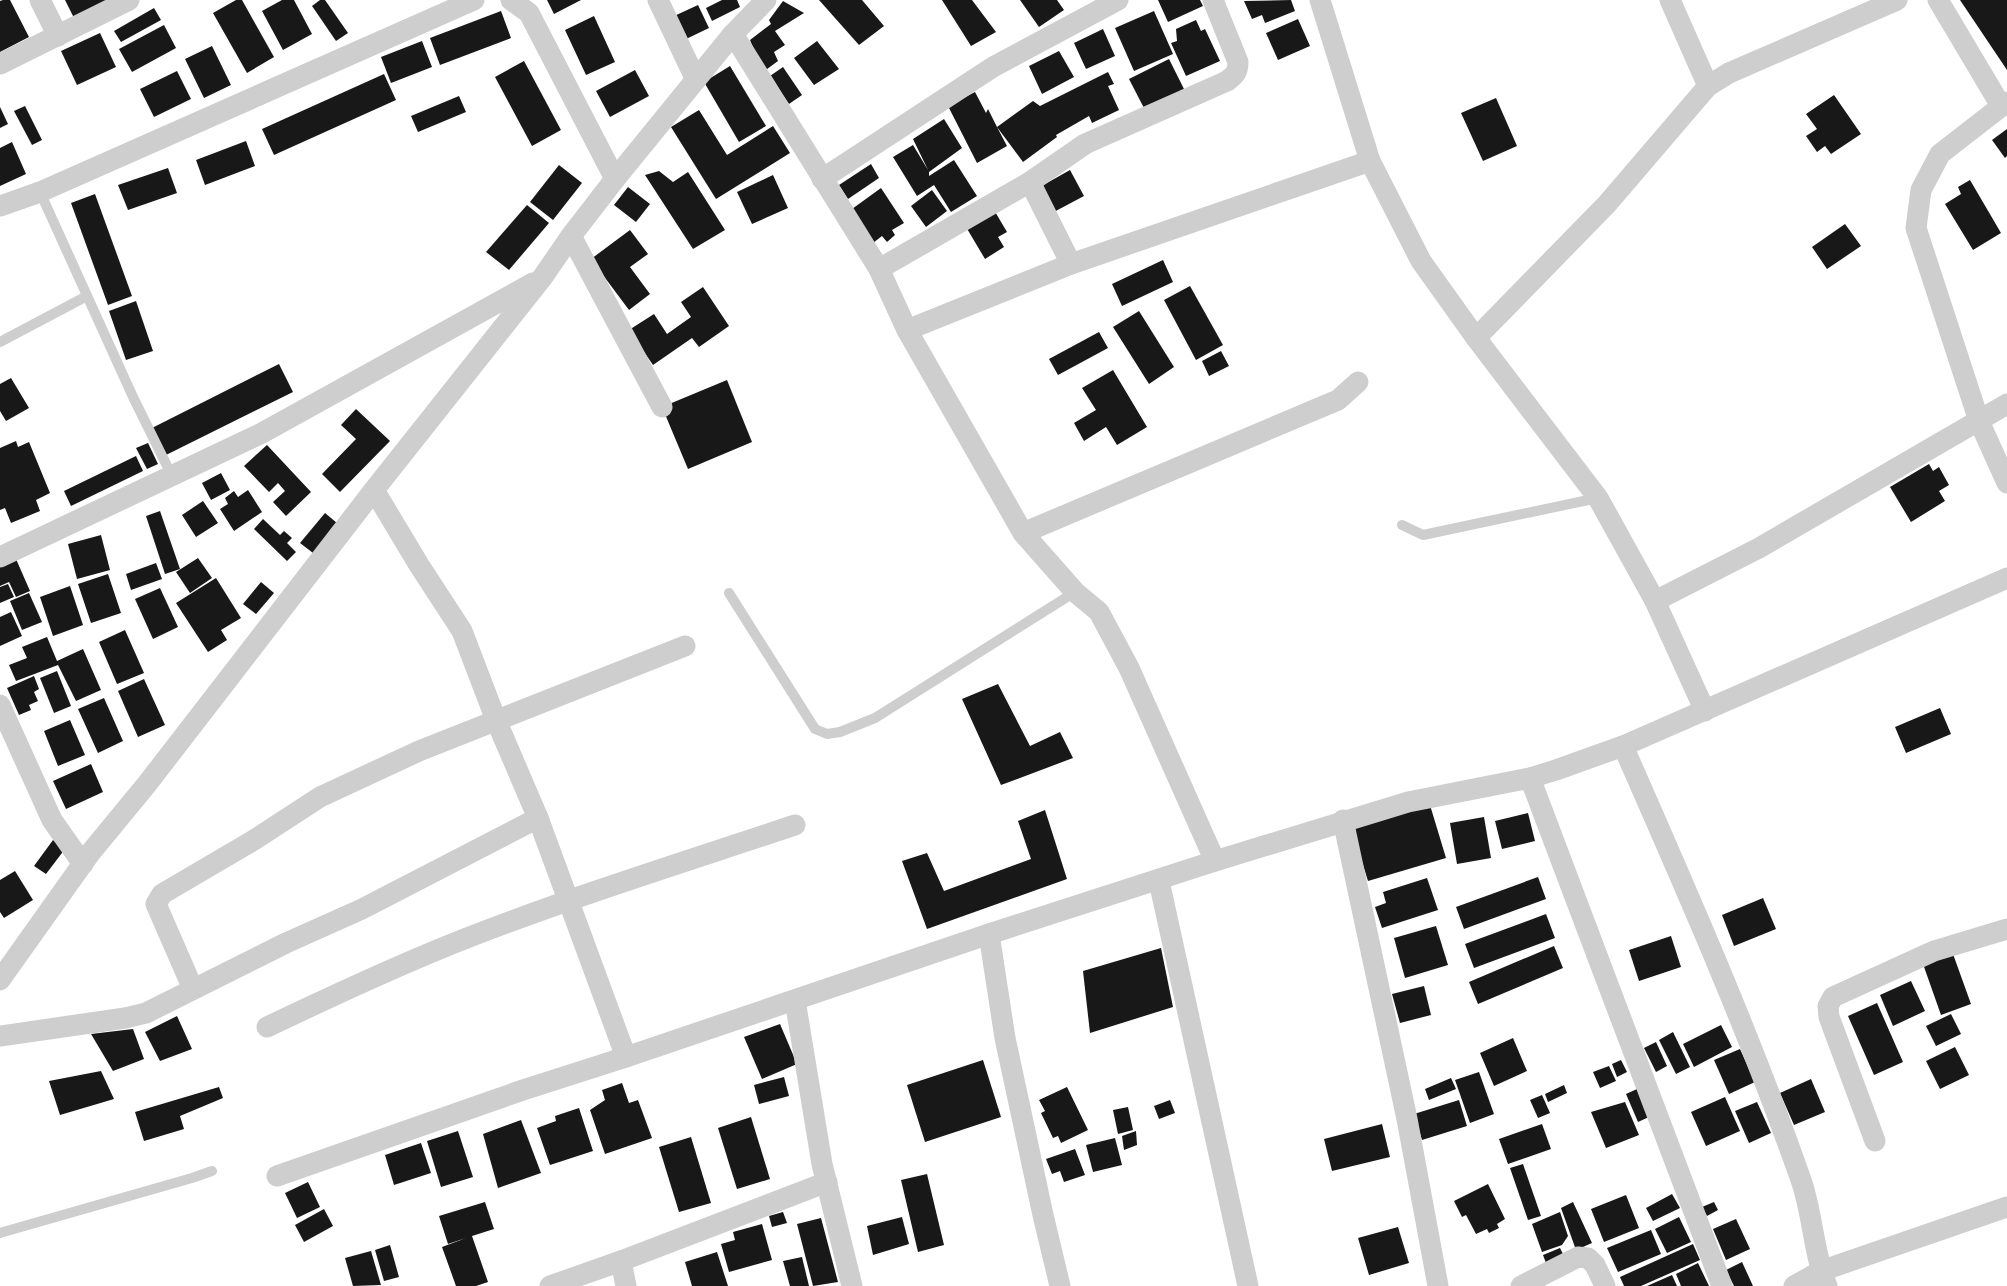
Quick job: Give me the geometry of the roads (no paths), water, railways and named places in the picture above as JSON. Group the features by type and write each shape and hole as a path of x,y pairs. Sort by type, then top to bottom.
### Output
{"street":[{"path":"40,0 58,36"},
{"path":"0,64 128,0"},
{"path":"0,206 40,192 474,0"},
{"path":"511,0 529,13 615,179"},
{"path":"658,0 696,80"},
{"path":"0,980 83,864 374,490 542,278 571,236 615,179 733,34 765,0"},
{"path":"822,179 993,67 1118,0"},
{"path":"879,269 1030,182 1085,144 1227,81 1235,75 1238,69 1238,62 1213,0"},
{"path":"1320,0 1370,161 1421,261 1476,338 1598,498 1655,601 1705,710"},
{"path":"1670,0 1708,86"},
{"path":"1476,338 1607,204 1708,86 1730,73 1897,0"},
{"path":"1938,0 2004,104 1940,154 1921,190 1916,228 1979,421 2007,483"},
{"path":"733,34 879,269 907,330 1023,532 1075,592 1099,612 1129,668 1215,861"},
{"path":"907,330 1071,264 1370,161"},
{"path":"1030,182 1071,264"},
{"path":"571,236 662,407"},
{"path":"0,557 262,433 542,278"},
{"path":"1023,532 1338,400 1358,382"},
{"path":"1655,601 1759,548 2007,404"},
{"path":"374,490 419,565 462,631 496,720 538,818 626,1057"},
{"path":"277,1176 523,1090 990,934 1343,820 1408,802 1530,778 1623,746 2007,578"},
{"path":"193,989 156,904 162,894 254,840 320,797 419,751 685,646"},
{"path":"0,705 52,820 83,864"},
{"path":"1623,746 1700,919 1802,1182 1824,1279"},
{"path":"1530,778 1722,1286"},
{"path":"0,1036 146,1013 362,909 538,818"},
{"path":"1343,820 1407,1119 1435,1285"},
{"path":"267,1027 352,986 472,936 569,901 795,825"},
{"path":"1159,880 1248,1286"},
{"path":"1874,1141 1829,1016 1828,1006 1833,997 1934,951 2007,929"},
{"path":"990,934 1005,1038 1060,1286"},
{"path":"795,1000 822,1164 852,1286"},
{"path":"550,1286 621,1261 827,1182"},
{"path":"1794,1286 1824,1279 2007,1207"},
{"path":"1521,1286 1578,1257 1588,1258 1595,1265 1605,1286"},
{"path":"621,1261 626,1286"}],"lane":[{"path":"40,192 133,397 172,476"},
{"path":"0,342 87,296"},
{"path":"1402,525 1423,535 1598,498"},
{"path":"729,594 815,729 827,734 840,732 875,718 1075,592"},
{"path":"0,1233 212,1171"}]}
